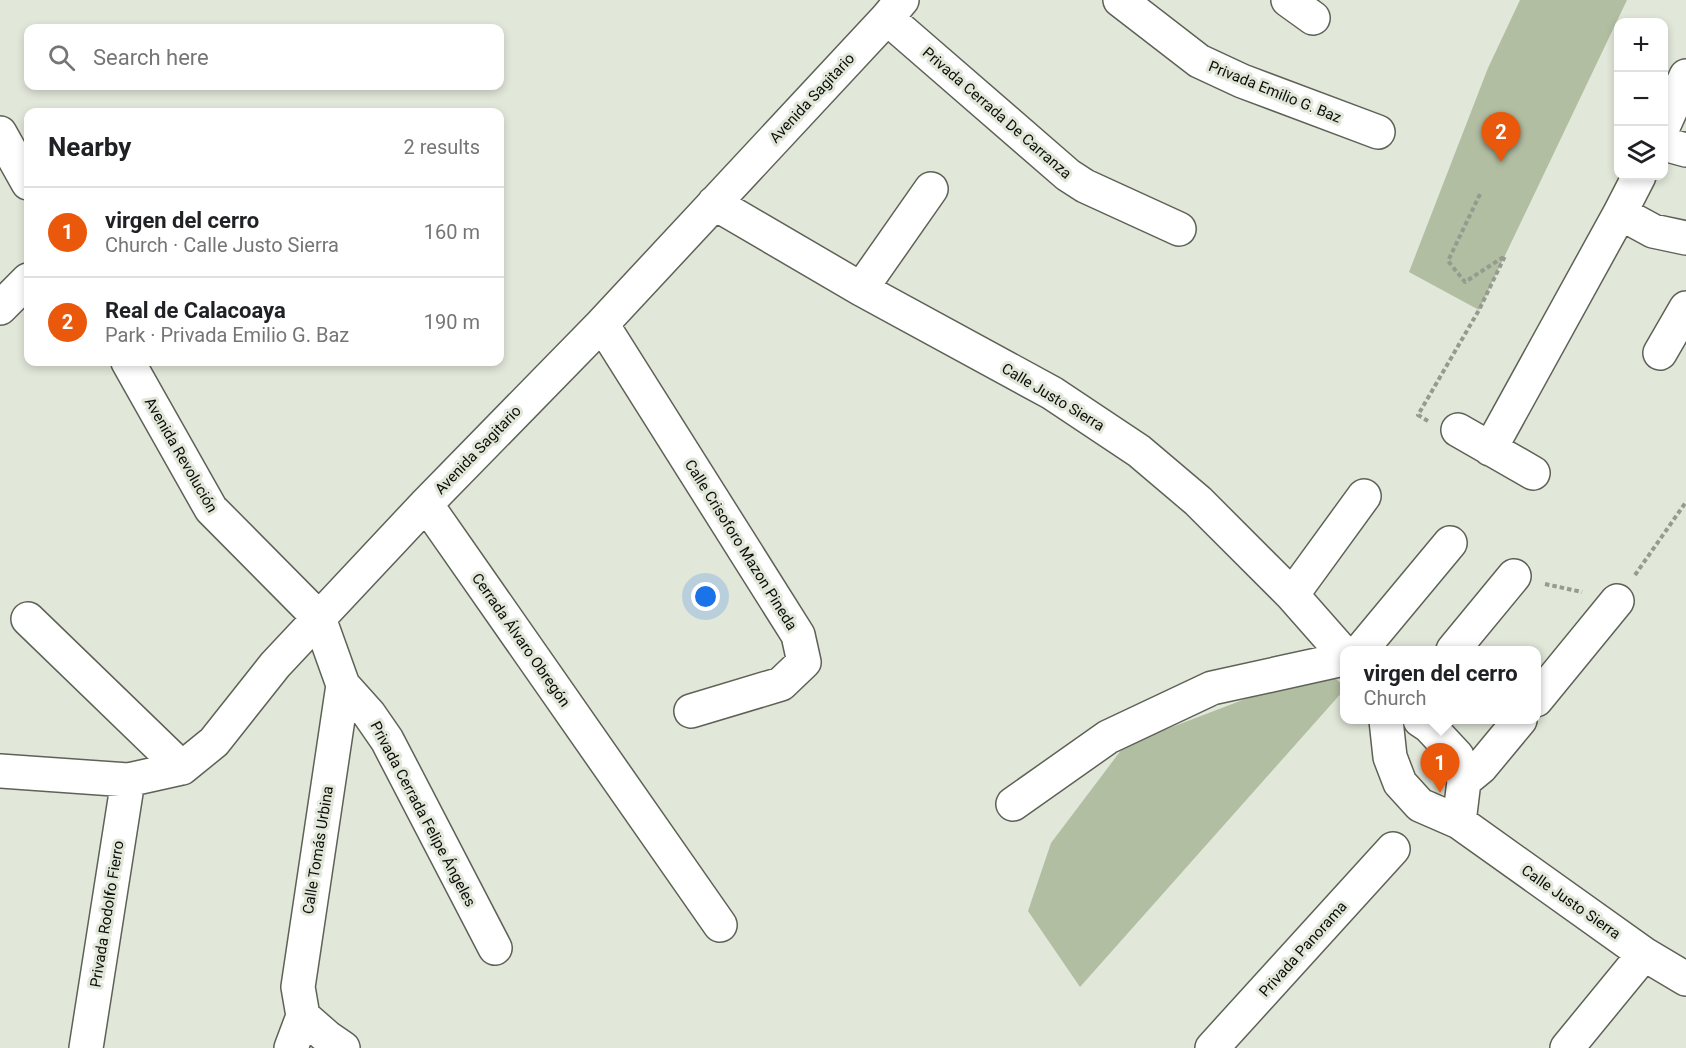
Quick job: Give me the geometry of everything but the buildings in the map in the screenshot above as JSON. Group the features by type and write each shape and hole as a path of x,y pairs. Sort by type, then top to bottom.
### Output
{"street":[{"name":"Privada Emilio G. Baz","path":"1120,0 1199,61 1242,81 1378,132"},
{"name":"Avenida Sagitario","path":"0,771 128,780 182,768 214,742 275,664 426,504 602,324 894,9"},
{"name":"Privada Cerrada De Carranza","path":"894,9 1068,175 1085,186 1179,229"},
{"path":"1668,115 1686,76"},
{"path":"0,133 24,176"},
{"path":"1668,145 1686,150"},
{"path":"1490,448 1637,180"},
{"path":"861,289 931,189"},
{"name":"Calle Justo Sierra","path":"714,202 861,289 1052,393 1139,451 1198,501 1292,596 1340,650"},
{"path":"1620,213 1653,231 1686,238"},
{"path":"0,308 24,284"},
{"path":"1660,353 1686,308"},
{"name":"Calle Crisoforo Mazon Pineda","path":"602,324 798,635 804,662 781,684 691,711"},
{"name":"Avenida Revolución","path":"130,366 211,509 319,618"},
{"path":"1446,427 1533,472"},
{"path":"1292,596 1365,496"},
{"name":"Cerrada Álvaro Obregón","path":"426,504 720,925"},
{"path":"1365,646 1450,543"},
{"path":"1457,646 1514,576"},
{"path":"1541,694 1617,601"},
{"path":"319,618 343,685"},
{"path":"28,619 182,768"},
{"path":"1013,804 1108,737 1212,688 1340,660"},
{"name":"Privada Cerrada Felipe Ángeles","path":"343,685 369,714 387,740 495,948"},
{"name":"Calle Tomás Urbina","path":"303,1016 298,987 343,685"},
{"name":"Calle Justo Sierra","path":"1386,724 1390,757 1400,783 1420,805 1458,822 1644,954 1686,979"},
{"path":"1426,724 1457,756 1464,781 1458,822"},
{"path":"1464,781 1481,767 1517,724"},
{"name":"Privada Rodolfo Fierro","path":"86,1048 128,780"},
{"name":"Privada Panorama","path":"1212,1048 1394,849"},
{"path":"1567,1048 1644,954"},
{"path":"291,1048 303,1016 343,1048"}],"path":[{"path":"1446,427 1418,415 1479,310 1505,255 1465,282 1448,261 1481,192"},
{"path":"1617,601 1686,502"}],"green space":[{"path":"1520,0 1627,0 1618,18 1614,18 1614,27 1479,310 1409,272 1488,68"},
{"path":"1321,663 1340,683 1340,694 1080,987 1028,911 1051,843 1125,745 1274,688"}],"place":[{"name":"Real de Calacoaya","path":"1501,162"},
{"name":"virgen del cerro","path":"1440,793"}]}
